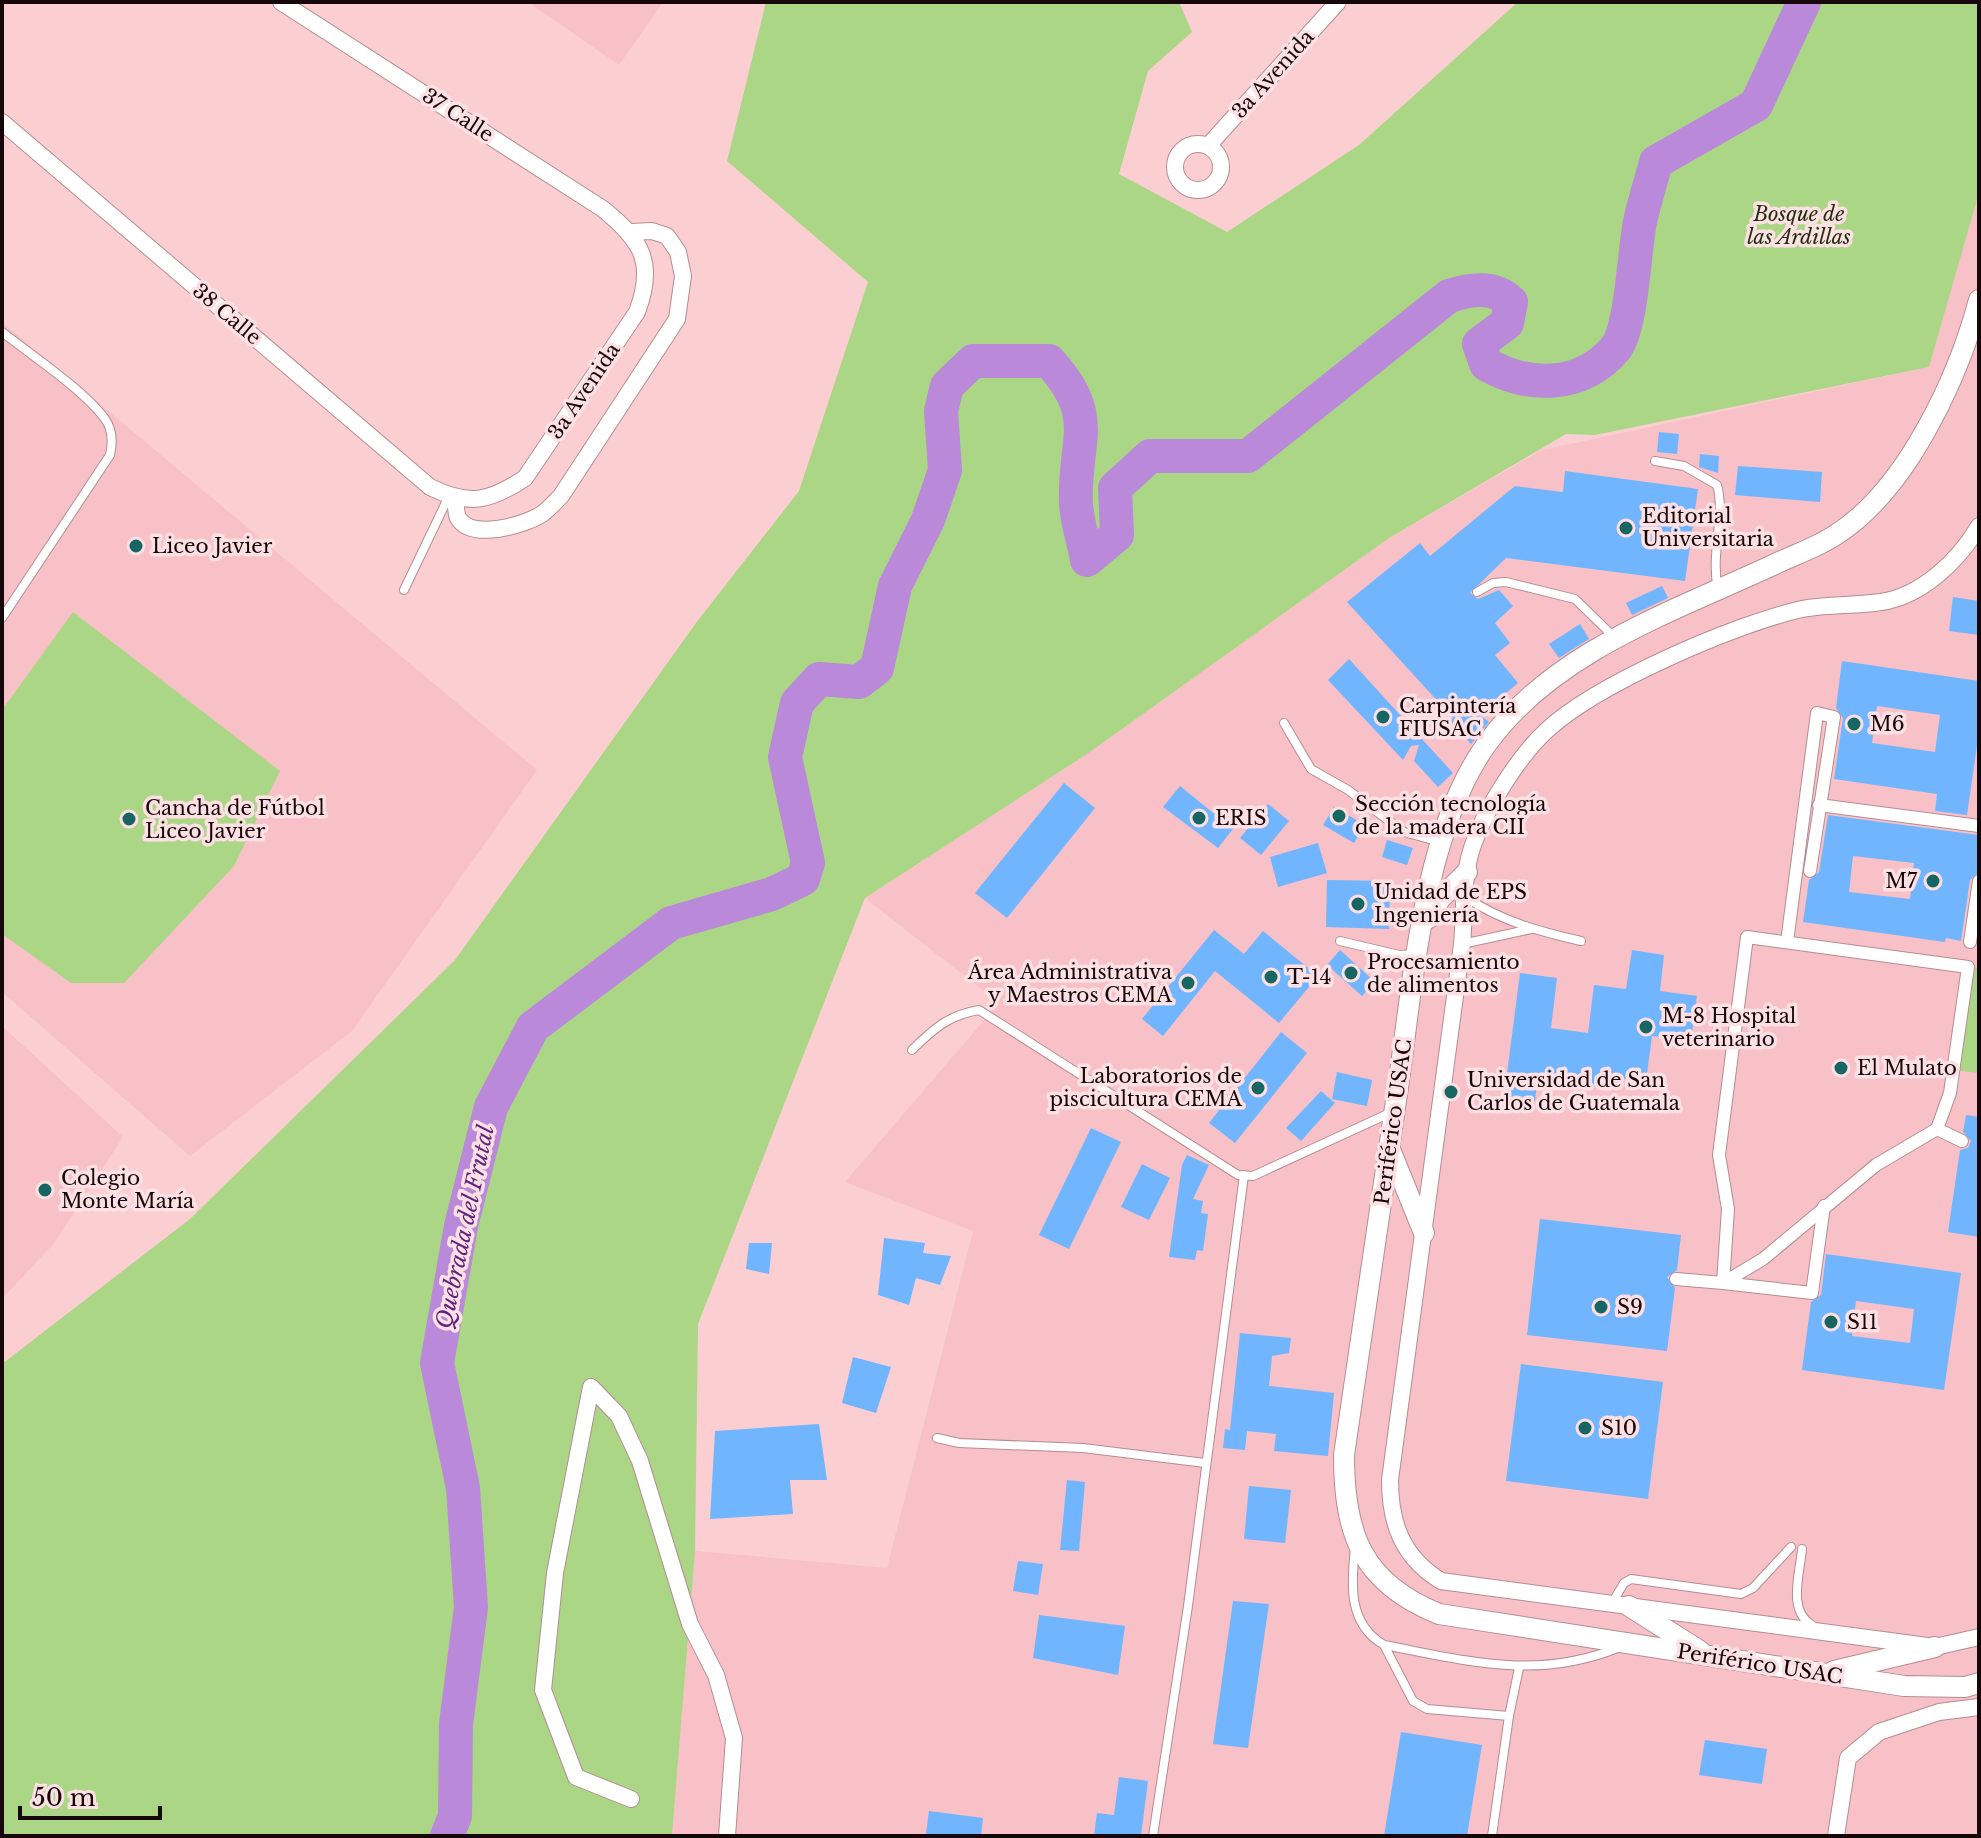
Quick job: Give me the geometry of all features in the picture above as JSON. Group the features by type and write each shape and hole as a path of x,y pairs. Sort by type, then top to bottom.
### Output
{"street":[{"name":"37 Calle","path":"281,2 603,209 631,232"},
{"name":"3a Avenida","path":"1208,146 1338,2"},
{"name":"38 Calle","path":"2,122 430,487 452,498"},
{"path":"452,498 458,518 468,526 484,529 511,526 540,515 561,496 677,319 682,300 678,252 667,236 652,231 631,232"},
{"name":"3a Avenida","path":"452,498 485,498 502,493 525,478 637,312 644,295 646,269 641,248 631,232"},
{"name":"Periférico USAC","path":"1978,308 1969,338 1927,426 1908,461 1881,495 1838,534 1617,640 1561,672 1532,693 1507,719 1467,775 1441,843 1422,929 1344,1455 1347,1519 1356,1543 1389,1587 1412,1603 1439,1614 1904,1686 1965,1687 1979,1683"},
{"name":"Periférico USAC","path":"1979,526 1967,546 1942,570 1903,595 1885,601 1797,610 1691,649 1607,689 1562,717 1529,749 1501,792 1472,847 1467,872 1462,944 1390,1480 1393,1524 1399,1538 1415,1559 1441,1581 1935,1647 1979,1637"},
{"path":"1787,942 1817,713 1834,717 1810,871"},
{"path":"1819,805 1979,826"},
{"path":"1422,929 1440,899 1467,872"},
{"path":"1970,942 1979,881"},
{"path":"1747,937 1968,967 1950,1093 1937,1129 1876,1165 1763,1259 1723,1283 1728,1209 1719,1155 1747,937"},
{"path":"1937,1129 1962,1141"},
{"path":"1389,1147 1424,1233"},
{"path":"1676,1279 1812,1293 1824,1206"},
{"path":"631,1799 576,1777 543,1690 555,1573 591,1387 619,1416 640,1461 690,1624 716,1675 734,1738 727,1836"},
{"path":"1620,1605 1708,1656"},
{"path":"1822,1674 1935,1647"},
{"path":"1836,1836 1848,1758 1879,1732 1939,1712 1979,1707"}],"lane":[{"path":"2,332 106,419 113,441 110,455 2,618"},
{"path":"1655,461 1684,466 1717,485 1722,501 1713,554 1718,591"},
{"path":"404,590 452,498"},
{"path":"1477,592 1493,583 1506,582 1575,599 1617,640"},
{"path":"1284,723 1311,769 1348,790 1404,832 1441,843"},
{"path":"1467,898 1484,910 1532,929 1581,941"},
{"path":"1462,944 1532,929"},
{"path":"1340,941 1399,955 1418,954"},
{"path":"912,1050 938,1024 958,1013 979,1010 1238,1175 1253,1176 1395,1110"},
{"path":"1153,1836 1188,1606 1244,1175"},
{"path":"937,1438 959,1443 1083,1448 1205,1463"},
{"path":"1356,1543 1350,1588 1356,1612 1370,1636 1384,1645 1519,1668 1587,1660 1628,1643"},
{"path":"1620,1605 1624,1583 1631,1579 1741,1594 1753,1588 1791,1547"},
{"path":"1802,1549 1796,1608 1803,1620 1823,1632"},
{"path":"1384,1645 1413,1701 1427,1709 1509,1716"},
{"path":"1492,1836 1519,1668"}],"shaded area":[{"path":"528,2 663,2 619,65"},
{"name":"Universidad de San Carlos de Guatemala","path":"1979,193 1979,1836 672,1836 695,1551 887,1568 973,1231 845,1182 999,1003 865,898 1087,754 1389,538 1542,450 1929,367"},
{"name":"Liceo Javier","path":"2,322 537,770 352,1031 190,1156 2,992"},
{"name":"Colegio Monte María","path":"2,1026 123,1137 54,1243 2,1299"}],"green space":[{"name":"Bosque de las Ardillas","path":"766,2 1179,2 1192,32 1148,71 1119,174 1227,232 1359,145 1518,2 1979,2 1979,193 1929,367 1595,435 1566,434 1389,538 1087,754 865,898 698,1324 695,1551 672,1836 2,1836 2,1364 190,1219 455,960 696,623 799,491 868,282 727,161"},
{"name":"Cancha de Fútbol Liceo Javier","path":"73,612 280,771 234,866 124,983 71,983 2,934 2,710"},
{"path":"1968,967 1979,968 1979,1073 1954,1070"}],"building":[{"path":"1659,432 1679,434 1677,454 1657,452"},
{"path":"1700,454 1719,456 1718,473 1699,467"},
{"path":"1738,466 1822,472 1820,502 1735,495"},
{"path":"1565,471 1698,489 1685,581 1506,558 1470,593 1478,599 1499,590 1513,606 1495,623 1510,643 1495,655 1518,683 1480,715 1489,722 1471,744 1450,721 1453,718 1347,602 1420,543 1430,556 1515,486 1563,492"},
{"path":"1662,586 1668,598 1632,615 1626,603"},
{"path":"1953,597 1979,601 1979,635 1949,631"},
{"path":"1580,624 1589,639 1559,658 1549,644"},
{"name":"Carpintería FIUSAC","path":"1349,659 1453,773 1438,787 1414,761 1419,745 1411,746 1403,760 1328,680"},
{"name":"M6","path":"1842,661 1979,681 1979,732 1967,815 1935,811 1937,794 1834,779 1843,718 1836,708","holes":["1877,706 1940,715 1935,752 1872,743"]},
{"path":"1064,783 1095,808 1007,918 975,893"},
{"name":"ERIS","path":"1180,786 1233,829 1218,848 1163,807"},
{"path":"1268,804 1289,821 1261,855 1240,838"},
{"name":"Sección tecnología de la madera CII","path":"1334,807 1365,825 1354,843 1323,825"},
{"name":"M7","path":"1828,815 1979,835 1979,872 1970,880 1961,941 1946,938 1945,942 1803,922 1809,880 1819,872","holes":["1853,856 1914,863 1910,899 1849,892"]},
{"path":"1387,840 1413,848 1407,865 1382,857"},
{"path":"1318,843 1327,873 1278,887 1270,857"},
{"name":"Unidad de EPS Ingeniería","path":"1327,880 1390,881 1389,929 1326,927"},
{"path":"1214,930 1244,954 1263,931 1318,976 1279,1023 1215,971 1163,1036 1142,1019"},
{"name":"Procesamiento de alimentos","path":"1340,950 1375,982 1362,996 1327,965"},
{"name":"M-8 Hospital veterinario","path":"1632,950 1664,955 1660,991 1697,996 1691,1040 1652,1036 1646,1081 1595,1075 1593,1090 1537,1083 1535,1101 1504,1097 1520,973 1557,978 1551,1028 1588,1033 1594,985 1626,989"},
{"name":"Laboratorios de piscicultura CEMA","path":"1281,1032 1307,1053 1235,1143 1209,1123"},
{"path":"1337,1072 1372,1080 1367,1106 1332,1099"},
{"path":"1321,1091 1335,1103 1301,1141 1286,1128"},
{"path":"1966,1115 1979,1117 1979,1237 1948,1232 1960,1150 1968,1148 1971,1141 1963,1132"},
{"path":"1091,1128 1121,1142 1069,1249 1039,1235"},
{"path":"1187,1155 1209,1165 1193,1199 1203,1201 1201,1213 1208,1214 1203,1251 1197,1250 1195,1260 1169,1257 1182,1165"},
{"path":"1142,1164 1170,1178 1149,1220 1121,1207"},
{"name":"S9","path":"1540,1219 1681,1235 1677,1270 1667,1277 1675,1288 1667,1351 1527,1335"},
{"path":"884,1238 925,1243 923,1253 951,1256 940,1285 916,1278 909,1305 878,1295"},
{"path":"749,1243 772,1243 769,1274 746,1269"},
{"name":"S11","path":"1826,1254 1961,1273 1944,1390 1802,1370 1811,1302 1821,1295","holes":["1856,1301 1914,1309 1910,1343 1852,1336"]},
{"path":"1240,1333 1291,1338 1289,1353 1272,1356 1269,1386 1334,1393 1328,1456 1274,1451 1276,1434 1247,1431 1245,1450 1223,1448 1225,1429 1230,1430"},
{"path":"853,1357 891,1367 876,1413 842,1403"},
{"name":"S10","path":"1521,1364 1663,1382 1648,1499 1506,1481"},
{"path":"819,1424 827,1480 790,1480 793,1514 710,1519 715,1431"},
{"path":"1067,1480 1085,1482 1079,1551 1060,1550"},
{"path":"1249,1486 1291,1490 1285,1543 1244,1539"},
{"path":"1018,1561 1043,1564 1038,1595 1013,1591"},
{"path":"1233,1601 1269,1604 1248,1748 1213,1744"},
{"path":"1039,1615 1125,1626 1118,1675 1033,1658"},
{"path":"1401,1732 1482,1745 1467,1836 1384,1836"},
{"path":"1705,1740 1767,1749 1762,1784 1699,1775"},
{"path":"1119,1777 1148,1781 1141,1836 1094,1836 1097,1813 1114,1815"},
{"path":"929,1811 983,1818 981,1836 926,1834"}],"waterway":[{"name":"Quebrada del Frutal","path":"447,1836 455,1816 456,1724 471,1607 463,1488 437,1363 461,1226 491,1107 533,1027 671,923 772,894 803,879 808,863 785,757 797,703 819,679 859,682 877,668 895,586 928,520 945,470 941,411 947,386 973,361 1049,361 1075,398 1080,414 1076,504 1087,560 1117,535 1115,488 1150,456 1248,456 1449,296 1482,290 1497,293 1511,302 1507,323 1479,344 1486,364 1502,372 1536,380 1570,378 1586,372 1615,349 1621,339 1629,308 1640,222 1656,162 1756,105 1804,2"}],"place":[{"name":"Editorial Universitaria","path":"1626,528"},
{"name":"Liceo Javier","path":"136,546"},
{"name":"Carpintería FIUSAC","path":"1383,717"},
{"name":"M6","path":"1854,724"},
{"name":"Sección tecnología de la madera CII","path":"1339,816"},
{"name":"ERIS","path":"1199,818"},
{"name":"Cancha de Fútbol Liceo Javier","path":"129,819"},
{"name":"M7","path":"1933,881"},
{"name":"Unidad de EPS Ingeniería","path":"1358,904"},
{"name":"Procesamiento de alimentos","path":"1351,973"},
{"name":"T-14","path":"1271,977"},
{"name":"Área Administrativa y Maestros CEMA","path":"1188,983"},
{"name":"M-8 Hospital veterinario","path":"1646,1027"},
{"name":"El Mulato","path":"1841,1068"},
{"name":"Laboratorios de piscicultura CEMA","path":"1258,1088"},
{"name":"Universidad de San Carlos de Guatemala","path":"1451,1092"},
{"name":"Colegio Monte María","path":"45,1190"},
{"name":"S9","path":"1601,1307"},
{"name":"S11","path":"1831,1322"},
{"name":"S10","path":"1585,1428"}]}
